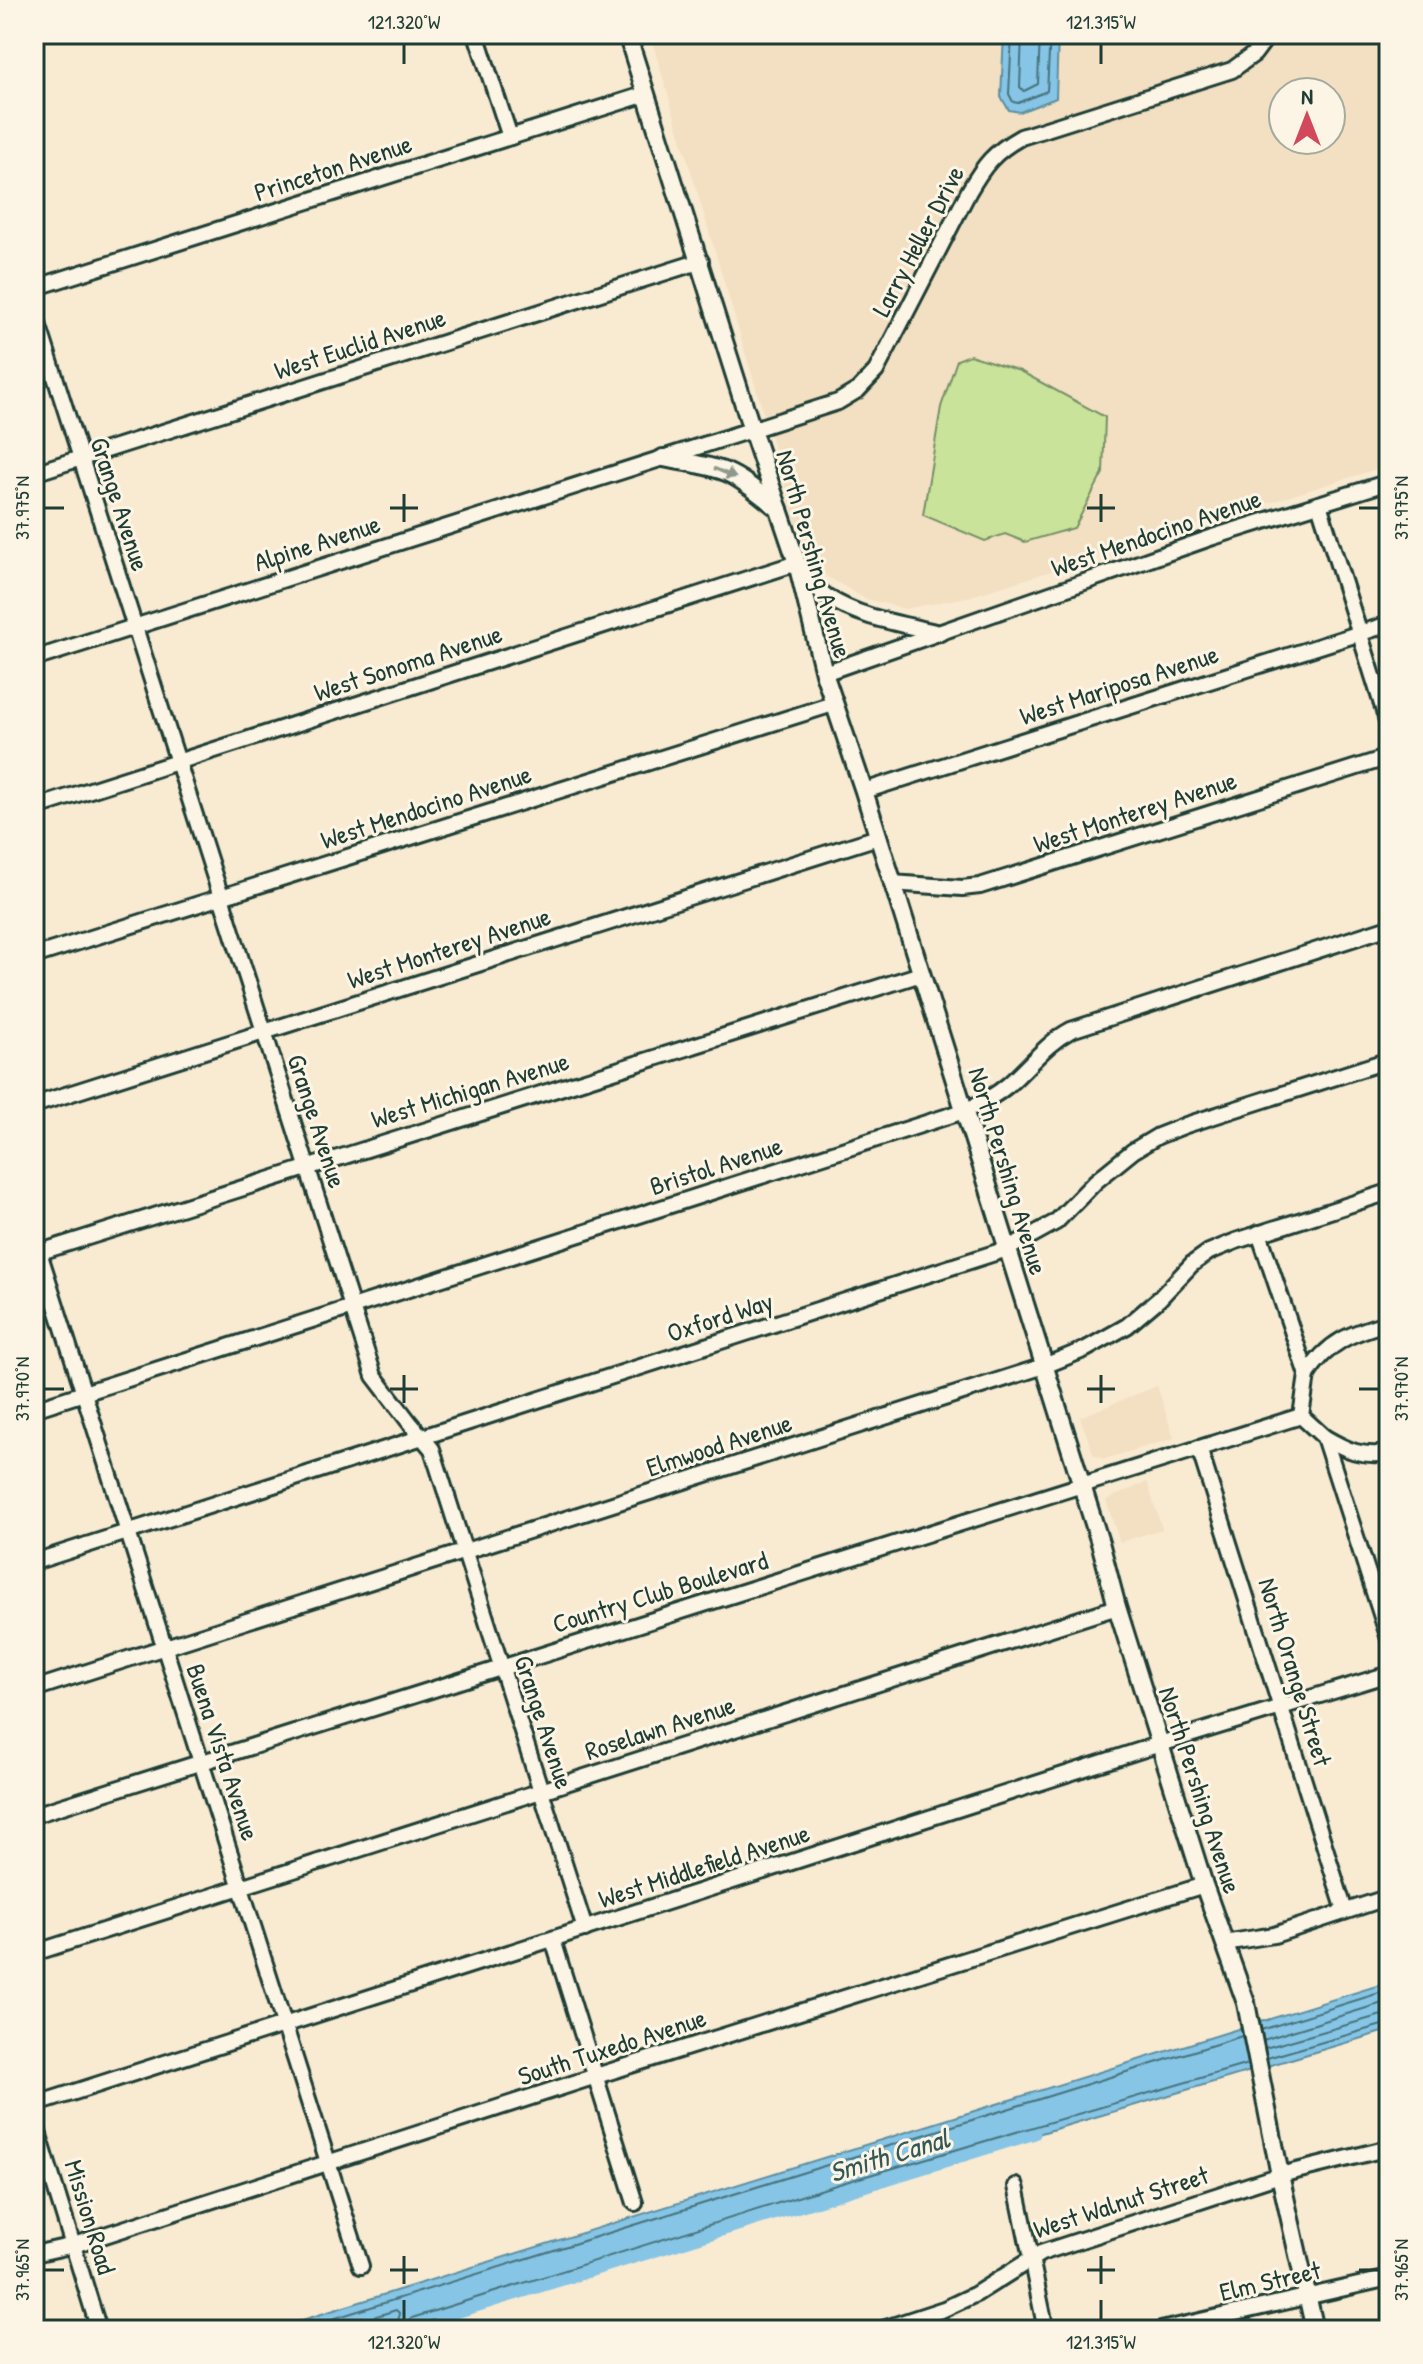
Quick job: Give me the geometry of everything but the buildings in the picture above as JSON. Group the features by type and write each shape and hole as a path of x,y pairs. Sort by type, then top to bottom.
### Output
{"main road":[{"name":"North Pershing Avenue","path":"627,34 797,563 833,704 864,791 1204,1885 1251,2020 1280,2175 1315,2330"},
{"path":"663,458 702,464 727,472 779,509"}],"street":[{"path":"476,34 510,137"},
{"name":"Larry Heller Drive","path":"752,430 838,402 868,381 885,355 980,172 1003,147 1031,134 1232,70 1254,54 1269,34"},
{"name":"Princeton Avenue","path":"34,288 646,94"},
{"name":"West Euclid Avenue","path":"34,473 701,261"},
{"name":"Grange Avenue","path":"34,311 374,1376 432,1449 585,1929"},
{"name":"Alpine Avenue","path":"34,659 752,430"},
{"name":"West Mendocino Avenue","path":"824,673 1213,537 1389,482"},
{"path":"1319,504 1389,727"},
{"path":"797,563 824,595 852,609 940,633"},
{"name":"West Sonoma Avenue","path":"34,808 797,563"},
{"name":"West Mariposa Avenue","path":"864,791 1389,624"},
{"name":"West Mendocino Avenue","path":"34,956 833,704"},
{"name":"West Monterey Avenue","path":"892,883 962,888 980,886 1389,757"},
{"name":"West Monterey Avenue","path":"34,1105 878,837"},
{"name":"Bristol Avenue","path":"34,1409 964,1111 1009,1085 1042,1049 1071,1030 1389,927"},
{"name":"West Michigan Avenue","path":"36,1253 921,974"},
{"name":"Oxford Way","path":"34,1562 1007,1249 1056,1222 1112,1167 1158,1136 1389,1060"},
{"name":"Elmwood Avenue","path":"34,1689 1044,1366 1086,1349 1127,1326 1209,1252 1389,1192"},
{"path":"1259,1233 1307,1375"},
{"name":"Buena Vista Avenue","path":"36,1253 84,1394 361,2266"},
{"path":"1389,1322 1351,1333 1317,1360 1307,1375 1301,1416 1324,1437 1346,1450 1370,1455 1389,1453"},
{"name":"Country Club Boulevard","path":"34,1815 1301,1416"},
{"path":"1324,1437 1389,1639"},
{"name":"North Orange Street","path":"1199,1448 1345,1911"},
{"name":"Roselawn Avenue","path":"34,1953 1117,1607"},
{"name":"West Middlefield Avenue","path":"34,2105 1160,1744 1389,1674"},
{"name":"South Tuxedo Avenue","path":"34,2254 74,2245 596,2076 1204,1885"},
{"path":"1224,1943 1274,1935 1389,1897"},
{"path":"553,1940 635,2203"},
{"name":"Mission Road","path":"34,2119 99,2330"},
{"name":"West Walnut Street","path":"880,2330 944,2309 976,2294 1041,2253 1280,2175 1389,2148"},
{"path":"1016,2186 1046,2330"},
{"name":"Elm Street","path":"1161,2330 1389,2278"}],"shaded area":[{"path":"650,34 1389,34 1389,465 971,596 905,609 864,598 821,573 806,555"},
{"path":"1157,1386 1174,1438 1104,1459 1094,1455 1080,1417"},
{"path":"1147,1482 1162,1529 1120,1542 1106,1500"}],"green space":[{"path":"970,355 1020,371 1105,417 1103,473 1074,528 1025,542 1005,534 985,541 923,515 941,407 957,360"}],"water":[{"path":"1004,34 1058,34 1056,98 1020,112 1009,110 1001,97"},
{"path":"1389,1982 1389,2030 842,2192 402,2330 270,2330"}],"waterway":[{"name":"Smith Canal","path":"440,2318 1035,2134"}]}
